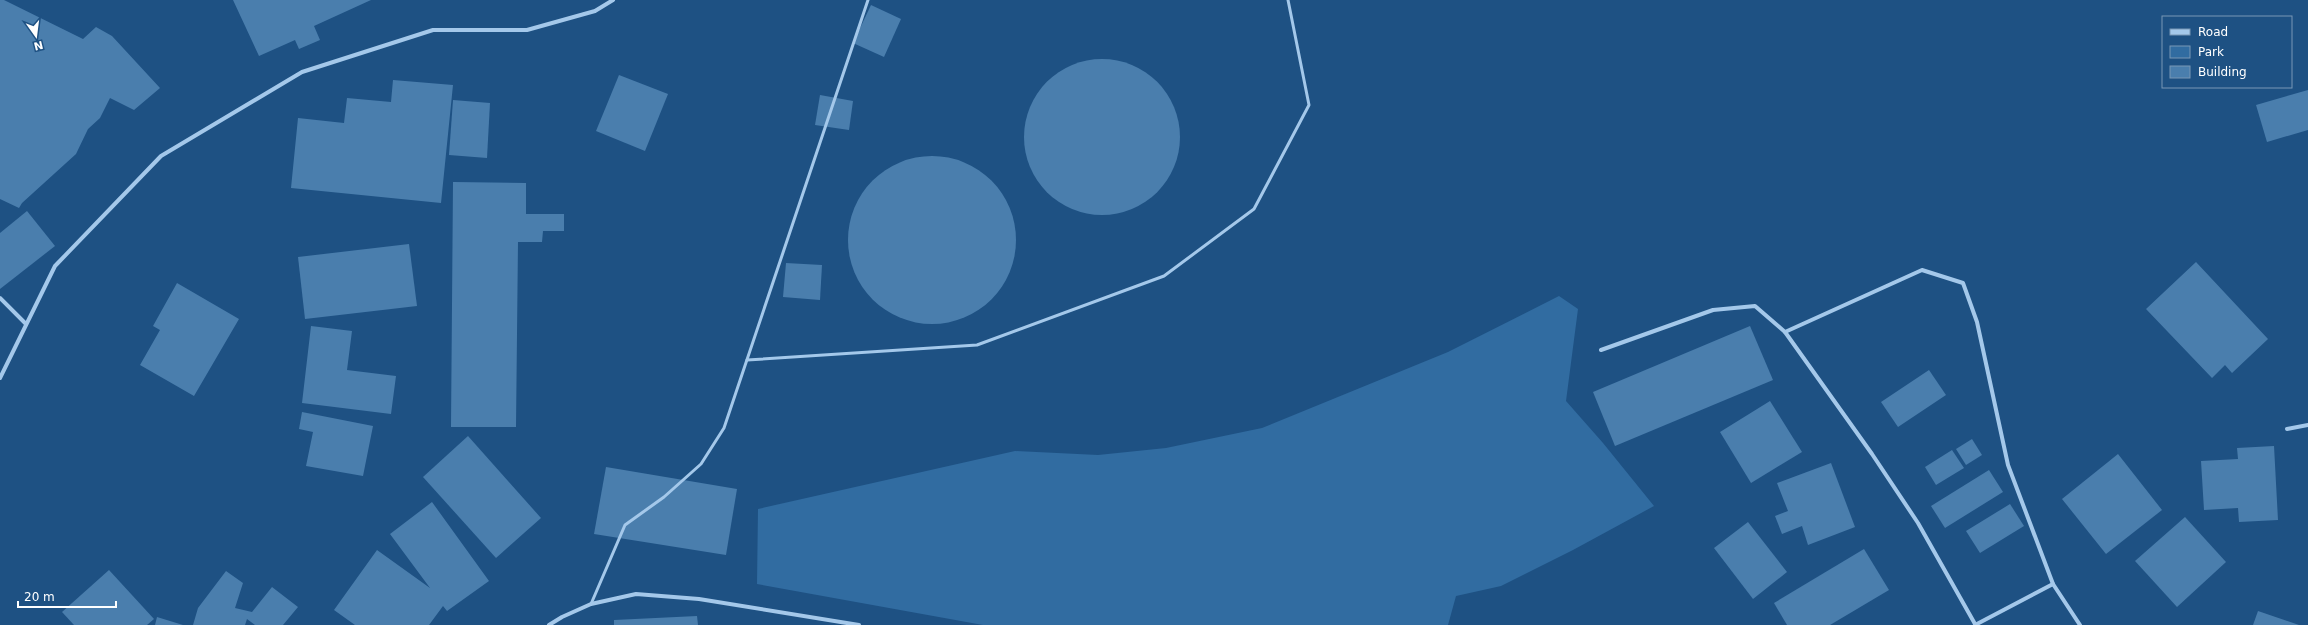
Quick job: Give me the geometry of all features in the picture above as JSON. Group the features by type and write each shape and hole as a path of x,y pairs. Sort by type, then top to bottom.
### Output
{"street":[{"path":"0,378 55,266 161,156 302,72 433,30 527,30 594,11 613,0"},
{"path":"1784,332 1922,270 1963,283 1977,322 2008,465 2053,584 2080,625"},
{"path":"0,298 26,324"},
{"path":"1601,350 1713,310 1755,306 1784,332 1872,454 1918,522 1975,624 2053,584"},
{"path":"2287,430 2308,425"},
{"path":"549,625 562,617 591,604 636,594 699,599 859,625"}],"lane":[{"path":"591,604 625,525 664,497 701,464 724,428 868,0"},
{"path":"747,360 977,345 1164,276 1254,209 1310,105 1288,0"}],"green space":[{"path":"1559,296 1578,309 1566,401 1603,443 1654,506 1573,550 1501,586 1456,596 1448,625 983,625 757,584 758,509 1015,451 1098,455 1166,448 1262,428 1448,352"}],"building":[{"path":"0,0 4,0 83,39 96,27 112,36 160,88 134,110 110,98 100,118 88,129 76,154 22,203 19,208 0,199"},
{"path":"233,0 371,0 314,26 320,40 299,49 295,40 259,56"},
{"path":"871,5 901,19 884,57 853,43"},
{"path":"1102,59 1132,65 1145,72 1157,82 1167,94 1174,107 1180,137 1174,167 1167,180 1157,192 1145,202 1132,209 1102,215 1072,209 1059,202 1047,192 1037,180 1030,167 1024,137 1030,107 1037,94 1047,82 1059,72 1072,65"},
{"path":"619,75 668,94 645,151 596,131"},
{"path":"393,80 453,85 441,203 291,188 298,118 344,123 347,98 391,102"},
{"path":"2308,90 2308,130 2267,142 2256,105"},
{"path":"820,95 853,101 849,130 815,125"},
{"path":"453,100 490,103 487,158 449,155"},
{"path":"932,156 956,160 971,166 985,175 997,187 1006,201 1012,216 1016,240 1012,264 1006,279 997,293 985,305 971,314 956,320 932,324 908,320 893,314 879,305 867,293 858,279 852,264 848,240 852,216 858,201 867,187 879,175 893,166 908,160"},
{"path":"453,182 526,183 526,214 564,214 564,231 543,231 542,242 518,242 516,427 451,427"},
{"path":"27,211 55,246 0,289 0,233"},
{"path":"409,244 417,306 305,319 298,257"},
{"path":"2196,262 2268,339 2232,373 2225,365 2212,378 2146,309"},
{"path":"786,263 822,265 820,300 783,297"},
{"path":"177,283 239,319 194,396 140,365 160,330 153,326"},
{"path":"311,326 352,331 347,370 396,376 391,414 302,403"},
{"path":"1750,326 1773,380 1615,446 1593,392"},
{"path":"1929,370 1946,395 1898,427 1881,402"},
{"path":"1770,401 1802,452 1751,483 1720,432"},
{"path":"302,412 373,426 363,476 306,466 313,432 299,429"},
{"path":"468,436 541,518 496,558 423,477"},
{"path":"1972,439 1982,455 1966,465 1956,449"},
{"path":"2274,446 2278,520 2239,522 2238,508 2204,510 2201,461 2238,459 2237,448"},
{"path":"1952,450 1964,468 1936,485 1925,467"},
{"path":"2118,454 2162,510 2106,554 2062,499"},
{"path":"1831,463 1855,527 1808,545 1802,526 1782,534 1775,516 1788,511 1777,483"},
{"path":"606,467 737,489 726,555 594,534"},
{"path":"1989,470 2003,492 1945,528 1931,506"},
{"path":"432,502 489,581 447,611 443,606 429,625 355,625 334,610 377,550 430,588 390,534"},
{"path":"2010,504 2024,526 1980,553 1966,531"},
{"path":"2185,517 2226,562 2177,607 2135,561"},
{"path":"1748,522 1787,572 1753,599 1714,548"},
{"path":"1864,549 1889,590 1830,625 1787,625 1774,603"},
{"path":"109,570 154,619 147,625 74,625 62,612"},
{"path":"226,571 243,583 235,608 252,612 272,587 298,607 283,625 255,625 247,619 245,625 193,625 198,608"},
{"path":"2258,611 2299,625 2253,625"},
{"path":"697,616 698,625 614,625 614,620"},
{"path":"157,617 183,625 155,625"}]}
